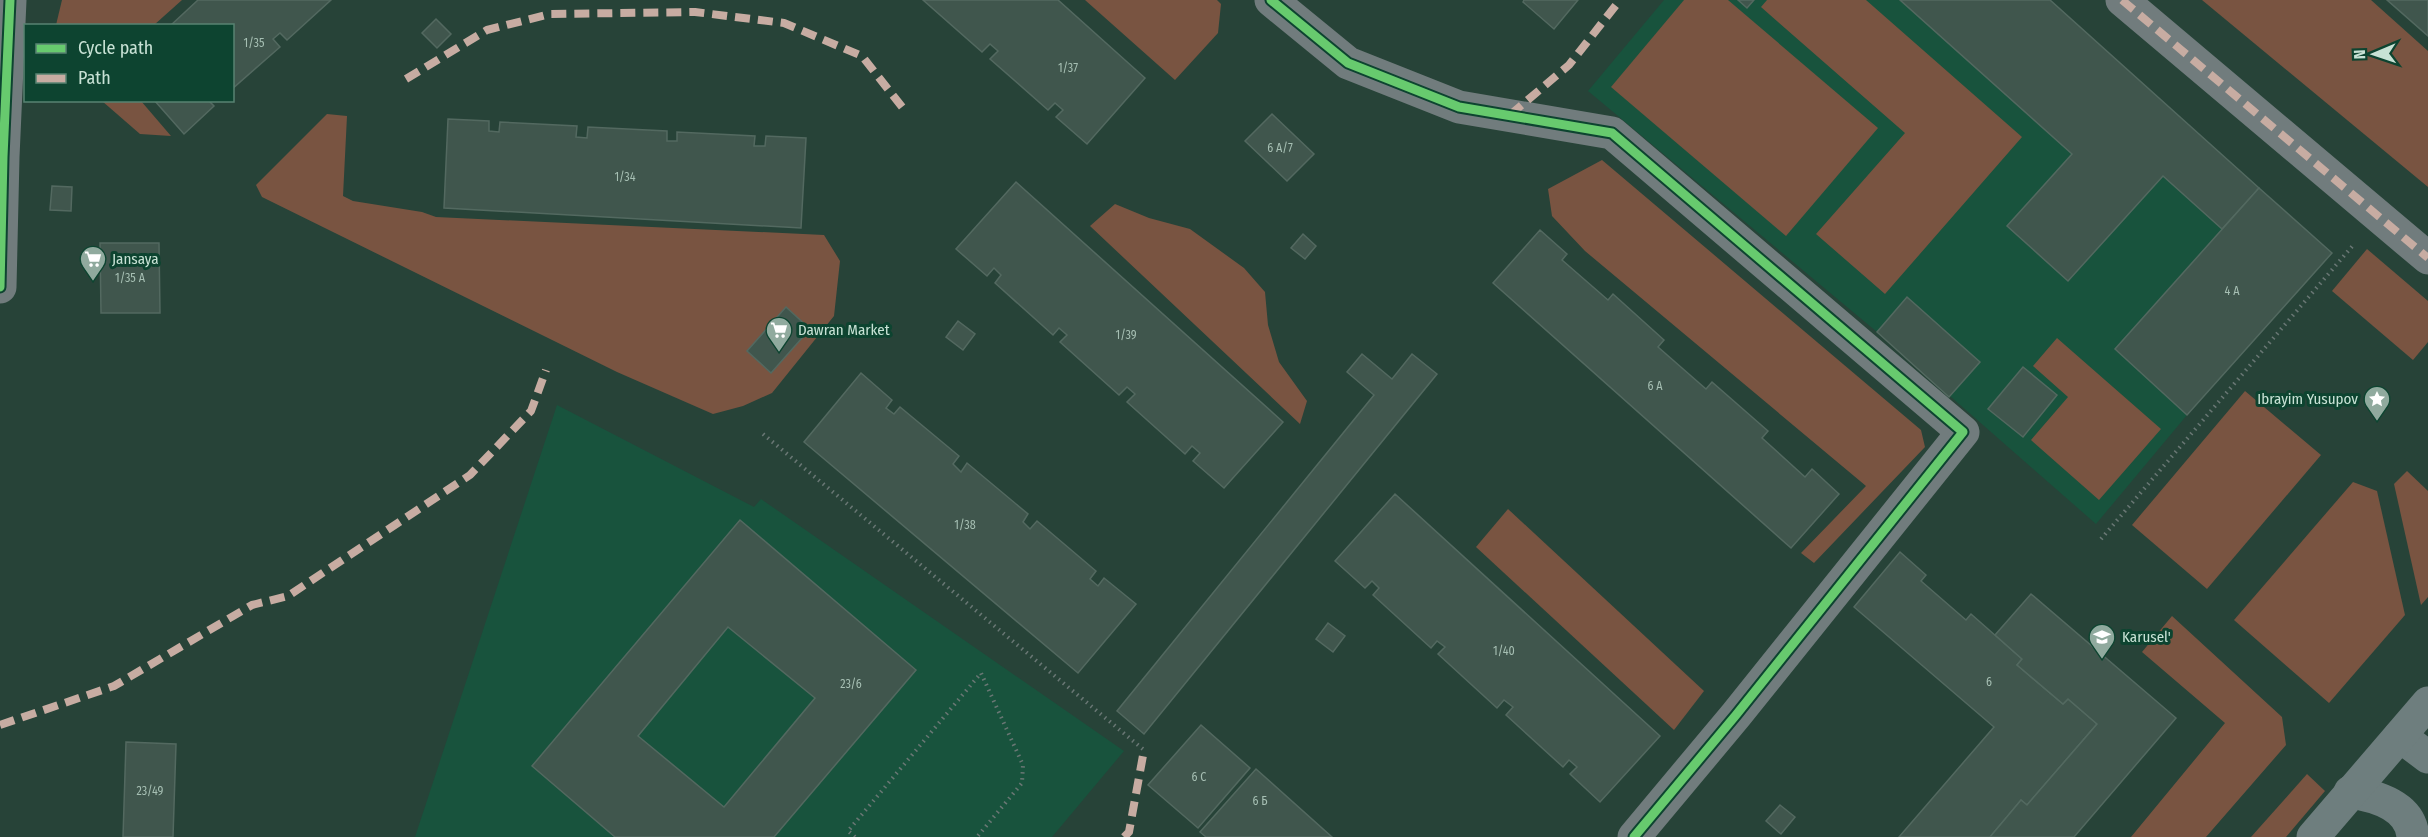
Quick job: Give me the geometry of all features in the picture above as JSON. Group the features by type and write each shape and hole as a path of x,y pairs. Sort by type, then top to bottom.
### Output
{"main road":[{"path":"2313,837 2428,703"},
{"path":"2400,736 2428,758"},
{"path":"2350,792 2369,795 2387,802 2403,813 2413,830 2414,837"},
{"path":"2424,837 2428,832"}],"street":[{"path":"0,287 10,0"},
{"path":"1271,0 1348,63 1459,107 1612,134 1963,432 1744,706 1634,837"},
{"path":"2122,0 2428,258"}],"path":[{"path":"2102,539 2378,216"},
{"path":"763,434 1144,750"},
{"path":"855,837 848,831 981,673 1023,765 1022,783 977,837"}],"shaded area":[{"path":"62,0 182,0 155,24 56,24"},
{"path":"1085,0 1217,0 1221,4 1218,33 1175,80"},
{"path":"1664,0 2050,0 2332,253 2187,415 2096,524 1877,332 1588,91"},
{"path":"1684,0 1728,0 1878,128 1786,236 1611,87"},
{"path":"1767,0 1866,0 2022,137 1885,294 1816,234 1905,133 1761,7"},
{"path":"2202,0 2371,0 2428,51 2428,187"},
{"path":"103,102 142,102 171,136 140,134"},
{"path":"327,114 347,116 343,196 353,201 422,212 436,217 824,235 840,261 834,316 772,393 743,406 713,414 617,372 262,197 256,185"},
{"path":"1602,160 1921,430 1925,447 1814,563 1801,553 1866,486 1585,251 1552,216 1548,189"},
{"path":"1115,204 1149,218 1190,229 1244,268 1265,292 1268,325 1279,362 1307,401 1300,424 1090,226"},
{"path":"2367,249 2428,301 2428,342 2413,360 2332,291"},
{"path":"2057,338 2161,429 2099,500 2031,440 2068,397 2033,366"},
{"path":"2245,391 2321,455 2207,589 2132,525"},
{"path":"557,405 754,507 761,499 1124,751 1052,837 415,837"},
{"path":"2407,471 2428,491 2428,597 2421,605 2394,484"},
{"path":"2353,482 2377,491 2405,615 2329,703 2234,620"},
{"path":"1508,509 1704,691 1674,730 1476,547"},
{"path":"2172,616 2282,717 2286,745 2206,837 2131,837 2225,723 2142,652"},
{"path":"2307,774 2325,791 2286,837 2251,837"}],"building":[{"path":"198,0 331,0 287,40 280,33 273,39 280,47 234,87 234,24 172,24"},
{"path":"923,0 1058,0 1145,78 1087,144 1056,117 1063,110 1055,103 1048,110 990,59 998,51 990,44 982,52"},
{"path":"1524,0 1578,0 1554,29 1523,2"},
{"path":"1738,0 1754,0 1747,8"},
{"path":"1900,0 2050,0 2259,188 2222,229 2163,176 2068,281 2007,226 2072,154"},
{"path":"2387,0 2428,0 2428,36"},
{"path":"436,19 451,34 437,48 422,33"},
{"path":"156,102 210,102 214,106 184,134"},
{"path":"1272,114 1314,154 1287,181 1245,141"},
{"path":"448,119 489,121 489,131 499,132 500,122 577,126 576,137 587,138 588,127 667,131 667,141 677,141 677,132 755,136 754,146 765,146 766,136 806,138 801,228 444,208"},
{"path":"1016,182 1283,422 1224,488 1193,461 1200,453 1192,446 1185,454 1127,402 1135,394 1127,387 1119,395 1060,342 1067,335 1059,328 1053,335 995,283 1001,275 994,268 987,276 956,249"},
{"path":"52,186 72,187 71,211 50,210"},
{"path":"2259,188 2332,253 2187,415 2115,349"},
{"path":"1540,230 1567,254 1562,260 1608,300 1613,294 1664,340 1658,347 1706,389 1712,382 1768,431 1762,438 1805,477 1812,469 1839,494 1791,548 1493,283"},
{"path":"1303,234 1316,246 1305,259 1291,248"},
{"path":"100,243 159,243 160,313 101,313"},
{"path":"1907,297 1980,362 1949,397 1877,332"},
{"path":"786,307 810,329 771,373 747,351"},
{"path":"958,321 975,334 963,350 946,337"},
{"path":"1362,354 1392,379 1412,354 1437,374 1144,734 1117,711 1374,395 1347,372"},
{"path":"2023,367 2057,395 2023,437 1988,409"},
{"path":"861,373 892,400 886,408 894,414 900,407 959,456 953,464 961,472 967,463 1028,514 1023,522 1030,529 1037,521 1096,571 1090,579 1098,586 1104,578 1136,604 1078,673 804,442"},
{"path":"1395,494 1660,736 1600,802 1570,774 1577,767 1569,760 1563,767 1506,715 1513,707 1504,700 1497,708 1438,654 1445,647 1437,641 1431,648 1373,595 1379,588 1372,581 1365,588 1335,561"},
{"path":"740,520 916,670 774,837 615,837 532,766","holes":["728,627 815,698 724,807 638,736"]},
{"path":"1900,552 1926,575 1921,581 1966,620 1971,614 2022,659 2017,665 2063,704 2068,699 2097,724 2027,805 2021,800 1990,837 1899,837 1994,727 1854,607"},
{"path":"2031,594 2176,718 2074,837 1990,837 2021,800 2027,805 2097,724 2068,699 2063,704 2017,665 2022,659 1995,635"},
{"path":"1328,623 1345,636 1333,652 1316,639"},
{"path":"1201,725 1250,768 1198,828 1148,785"},
{"path":"126,742 176,744 173,837 123,837"},
{"path":"1256,769 1332,837 1206,837 1200,832"},
{"path":"1780,805 1795,817 1781,834 1766,821"}],"marked path":[{"path":"1510,115 1569,65 1620,0"},
{"path":"2122,0 2428,258"},
{"path":"406,79 487,30 550,14 695,12 784,23 862,56 906,112"},
{"path":"0,725 114,686 252,605 288,596 470,475 531,411 546,370"},
{"path":"1124,837 1129,832 1144,750"}],"cycle path":[{"path":"0,287 10,0"},
{"path":"1271,0 1348,63 1459,107 1612,133 1963,432 1736,715 1634,837"}],"place":[{"name":"Jansaya","path":"93,282"},
{"name":"Dawran Market","path":"779,353"},
{"name":"Ibrayim Yusupov","path":"2377,422"},
{"name":"Karusel'","path":"2102,660"}]}
